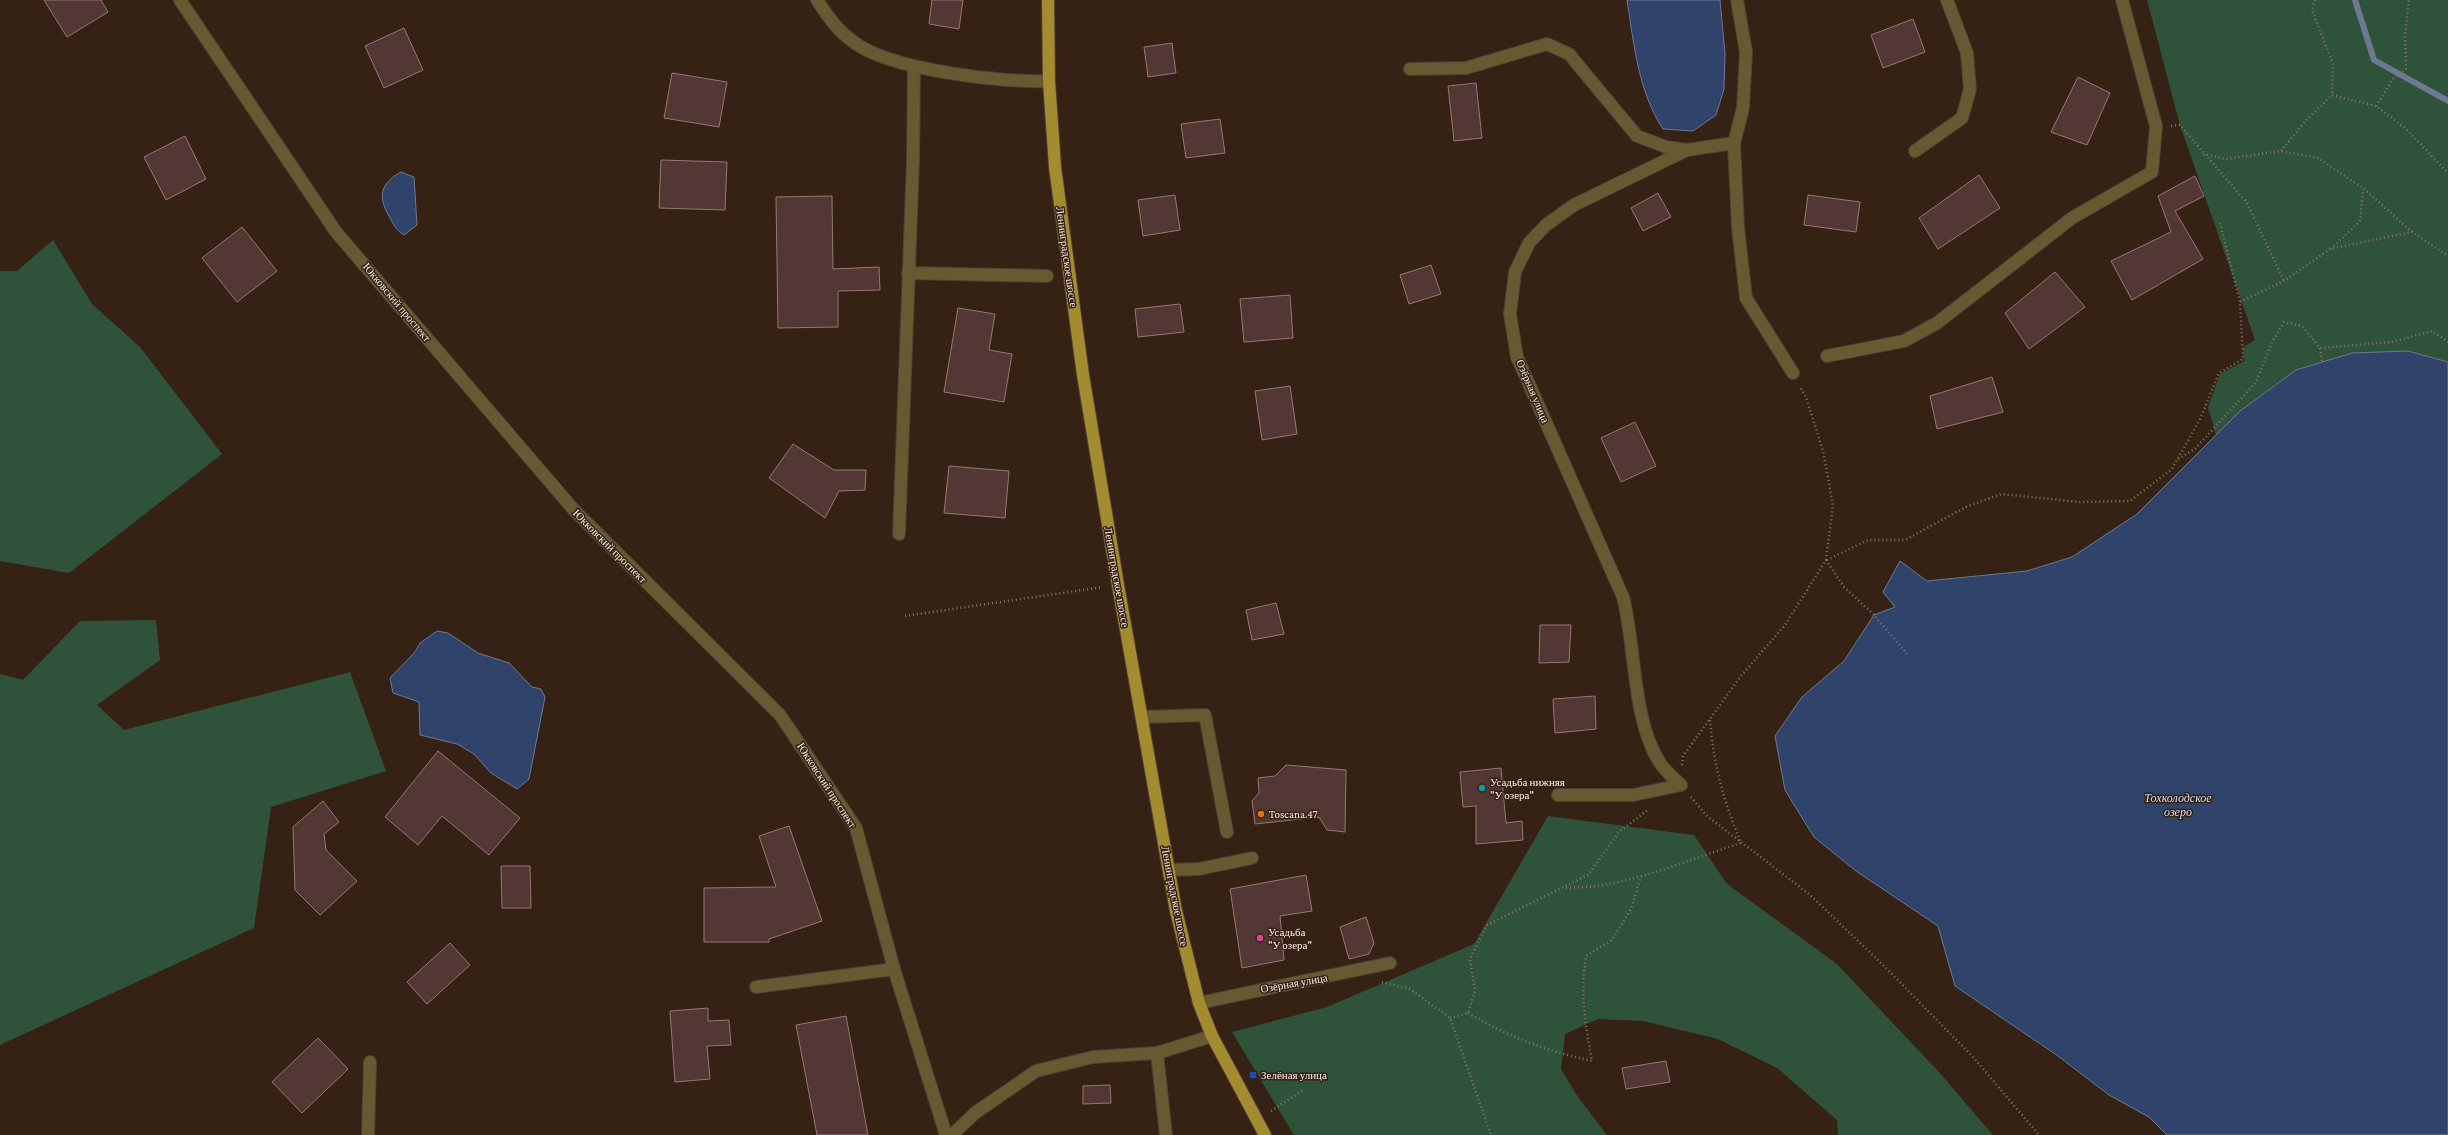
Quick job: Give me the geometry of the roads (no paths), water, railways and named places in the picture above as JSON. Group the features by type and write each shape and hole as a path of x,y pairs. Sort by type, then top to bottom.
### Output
{"main road":[{"name":"Ленинградское шоссе","path":"1048,0 1049,81 1055,167 1083,375 1118,585 1143,717 1176,912 1199,1003 1212,1036 1265,1135"}],"street":[{"name":"Юкковский проспект","path":"180,0 336,232 574,510 780,714 856,828 894,969 946,1135"},
{"path":"817,0 834,25 857,44 896,62 1022,82 1049,81"},
{"path":"1737,0 1746,52 1742,108 1734,143 1738,227 1746,298 1793,373"},
{"path":"1915,151 1962,118 1970,89 1967,53 1947,0"},
{"path":"1827,356 1904,341 1931,327 2072,218 2152,172 2156,126 2122,0"},
{"path":"1410,69 1466,68 1547,44 1569,54 1637,136 1666,147 1686,150"},
{"path":"899,534 913,161 914,66"},
{"name":"Озёрная улица","path":"1558,795 1633,795 1681,785 1660,764 1641,712 1629,619 1622,596 1517,357 1510,314 1515,272 1529,243 1546,225 1574,205 1686,150 1734,143"},
{"path":"908,273 1047,276"},
{"path":"1143,717 1205,715 1227,832"},
{"path":"1169,870 1199,869 1252,858"},
{"name":"Озёрная улица","path":"1199,1003 1390,963"},
{"path":"756,987 894,969"},
{"path":"952,1135 974,1113 1036,1071 1093,1057 1157,1053 1212,1036"},
{"path":"1157,1053 1166,1135"},
{"path":"368,1135 370,1062"}],"water":[{"path":"1627,0 1720,0 1725,53 1724,89 1716,115 1693,131 1663,129 1655,114 1642,83 1638,67"},
{"path":"401,172 414,177 417,225 404,235 392,222 385,209 382,196 385,185 394,176"},
{"name":"Тохколодское озеро","path":"2408,351 2448,362 2448,1135 2167,1135 2149,1117 2109,1095 2058,1056 1955,986 1938,926 1856,871 1814,837 1785,790 1775,736 1802,697 1844,661 1874,615 1895,607 1883,592 1900,561 1927,581 2027,571 2072,557 2137,514 2240,411 2296,370 2352,353"},
{"path":"437,631 448,633 478,653 509,663 532,687 541,689 545,697 529,779 517,789 491,773 474,754 457,744 420,735 419,702 393,693 390,678 415,652 420,643"}],"waterway":[{"path":"2355,0 2374,60 2448,101"}],"place":[{"name":"Усадьба нижняя \"У озера\"","path":"1482,788"},
{"name":"Toscana.47","path":"1261,814"},
{"name":"Усадьба \"У озера\"","path":"1260,938"},
{"name":"Зелёная улица","path":"1253,1075"}]}
